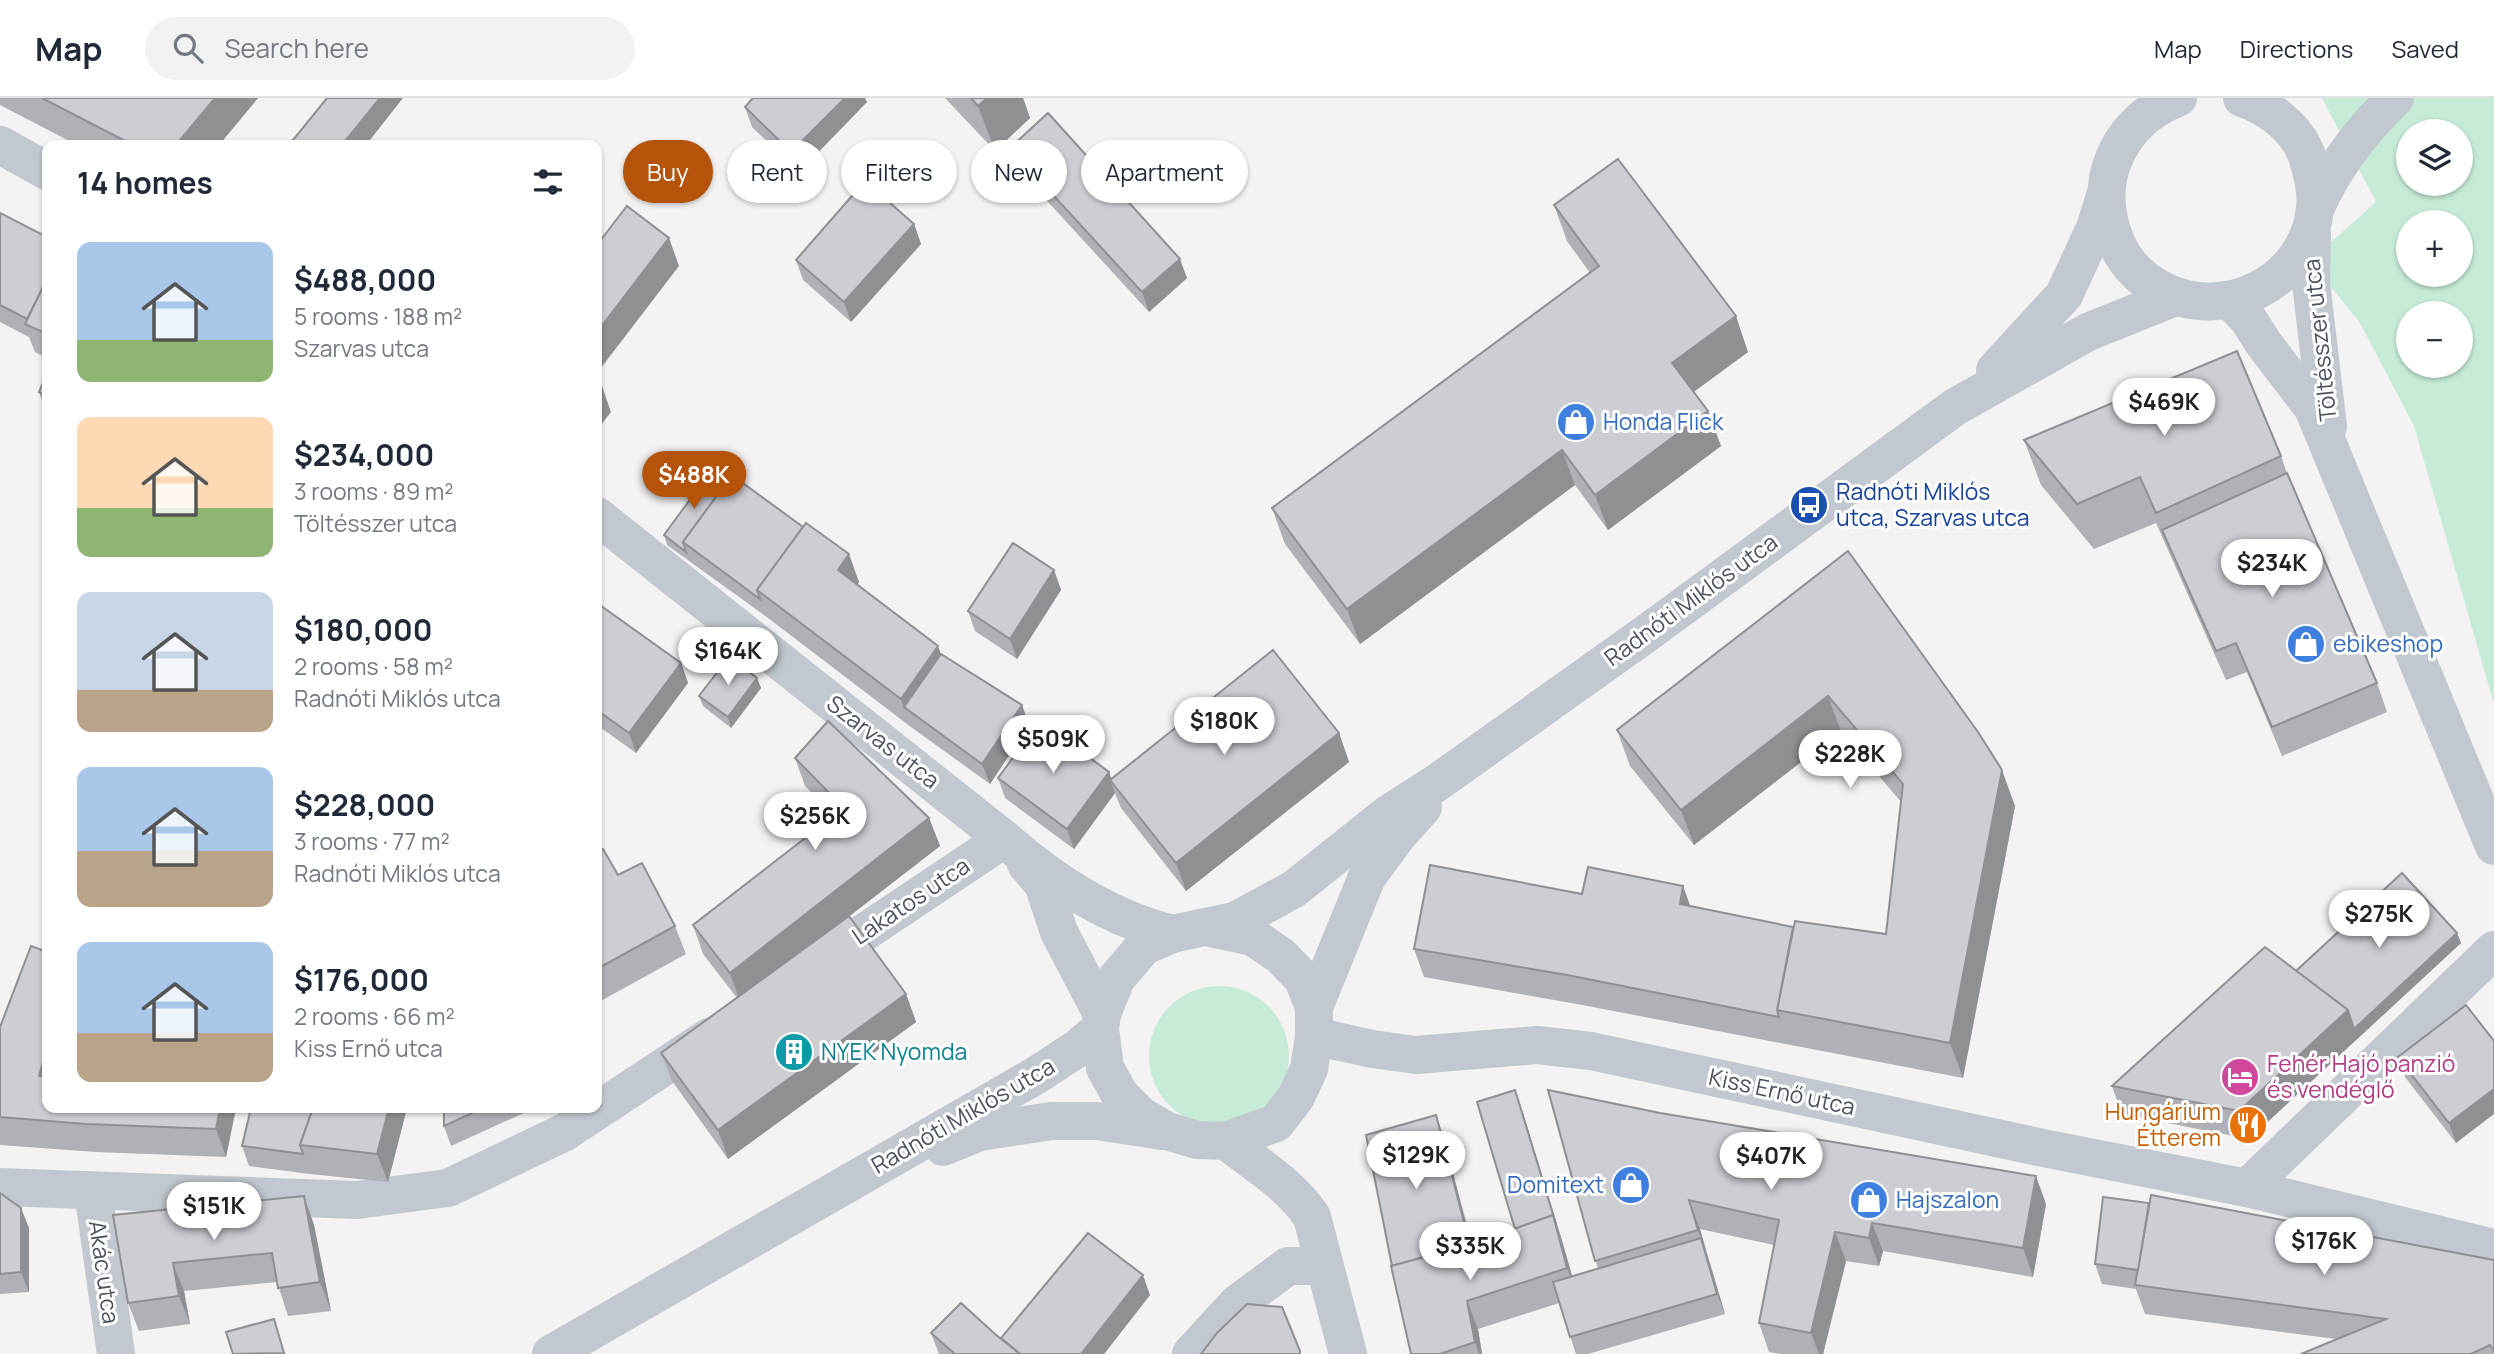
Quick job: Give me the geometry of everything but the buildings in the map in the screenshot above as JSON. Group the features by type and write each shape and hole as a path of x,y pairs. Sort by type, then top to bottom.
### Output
{"street":[{"path":"2129,116 2150,112 2178,98"},
{"path":"2105,194 2109,226 2123,257 2145,281 2175,297 2203,303 2231,301 2259,291 2283,275 2300,253 2326,183 2396,98"},
{"name":"Töltésszer utca","path":"2269,102 2305,151 2314,178 2311,283 2331,454"},
{"name":"Radnóti Miklós utca","path":"1955,407 2018,346 2064,295 2095,228 2112,162 2129,116"},
{"path":"0,145 42,168"},
{"name":"Radnóti Miklós utca","path":"1188,931 1235,921 1294,889 1388,814 1647,633 1955,407 2088,331 2175,297"},
{"name":"Töltésszer utca","path":"2231,301 2248,319 2313,408 2494,846"},
{"name":"Szarvas utca","path":"602,520 1031,863 1098,905 1154,930 1188,931"},
{"name":"Radnóti Miklós utca","path":"1314,1021 1367,877 1398,835 1460,766"},
{"name":"Szarvas utca","path":"1004,839 1044,884 1059,932 1101,1022"},
{"name":"Lakatos utca","path":"795,979 1004,839"},
{"path":"1188,931 1253,937 1281,956 1303,979 1314,1021 1309,1069 1296,1097 1276,1123 1226,1141 1197,1140 1167,1131 1139,1115 1120,1095 1105,1068 1101,1022 1116,979 1144,946 1188,931"},
{"path":"2247,1188 2494,950"},
{"path":"602,1107 737,1018"},
{"name":"Kiss Ernő utca","path":"1314,1021 1372,1049 1416,1055 1537,1045 1591,1051 2048,1149 2247,1188 2494,1248"},
{"name":"Radnóti Miklós utca","path":"551,1354 1035,1076 1078,1048 1101,1022"},
{"path":"0,1187 357,1200 447,1188 565,1132 594,1113"},
{"name":"Radnóti Miklós utca","path":"821,1197 980,1132 1051,1121 1097,1121 1167,1131"},
{"path":"1226,1141 1279,1182 1312,1216 1348,1354"},
{"name":"Akác utca","path":"93,1191 116,1354"},
{"path":"1192,1354 1238,1303 1288,1266 1324,1266"}],"green space":[{"path":"2322,98 2494,98 2494,704 2414,426 2360,323 2310,261 2376,202"},
{"path":"1219,986 1246,991 1268,1007 1284,1029 1289,1056 1284,1083 1268,1105 1246,1121 1219,1126 1192,1121 1170,1105 1154,1083 1149,1056 1154,1029 1170,1007 1192,991"}],"place":[{"name":"Honda Flick","path":"1576,422"},
{"name":"Radnóti Miklós utca, Szarvas utca","path":"1809,505"},
{"name":"ebikeshop","path":"2306,644"},
{"name":"NYEK Nyomda","path":"794,1052"},
{"name":"Fehér Hajó panzió és vendéglő","path":"2240,1077"},
{"name":"Hungárium Étterem","path":"2248,1125"},
{"name":"Domitext","path":"1631,1185"},
{"name":"Hajszalon","path":"1869,1200"}]}
